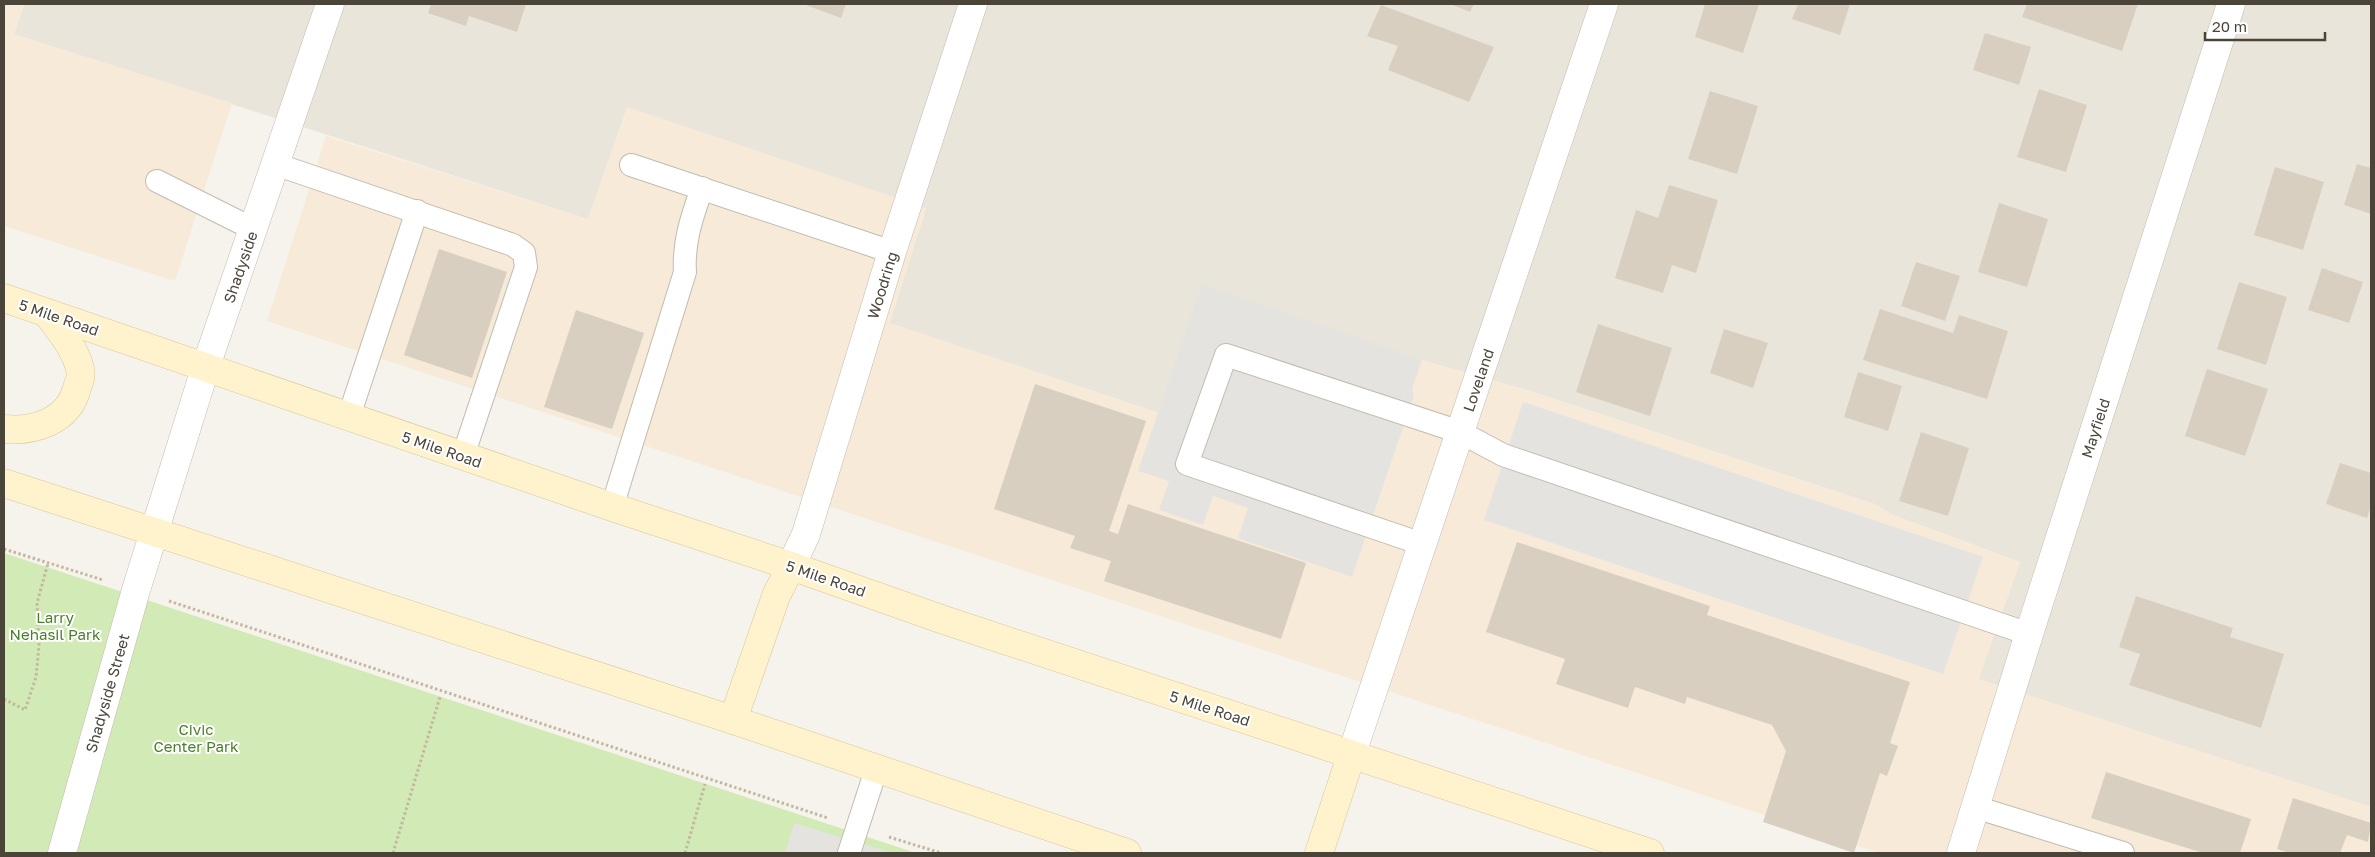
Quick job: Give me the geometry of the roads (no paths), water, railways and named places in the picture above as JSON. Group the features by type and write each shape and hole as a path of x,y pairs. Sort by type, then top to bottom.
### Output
{"main road":[{"name":"5 Mile Road","path":"4,298 950,622 1351,756 1650,853"},
{"path":"4,429 21,431 44,425 64,413 75,396 81,372 74,351 47,313"},
{"path":"4,483 733,720 876,770 1128,853"},
{"path":"733,720 776,596 791,566"},
{"path":"1320,853 1351,756"}],"street":[{"name":"Shadyside","path":"154,532 206,366 330,4"},
{"name":"Woodring","path":"791,566 806,534 892,252 973,4"},
{"name":"Loveland","path":"1351,756 1604,4"},
{"name":"Mayfield","path":"1961,853 2029,634 2232,4"},
{"name":"Shadyside Street","path":"62,853 154,532"}],"lane":[{"path":"275,164 513,245 524,253 526,266 463,456"},
{"path":"631,165 892,252"},
{"path":"158,181 253,229"},
{"path":"612,507 685,272 684,252 687,231 702,188"},
{"path":"349,416 417,211"},
{"path":"1422,544 1187,464 1226,355 1460,432 1504,455 2029,634"},
{"path":"849,853 876,770"},
{"path":"1975,807 2123,853"}],"park label":[{"name":"Larry Nehasil Park","path":"55,626"},
{"name":"Civic Center Park","path":"196,738"}]}
